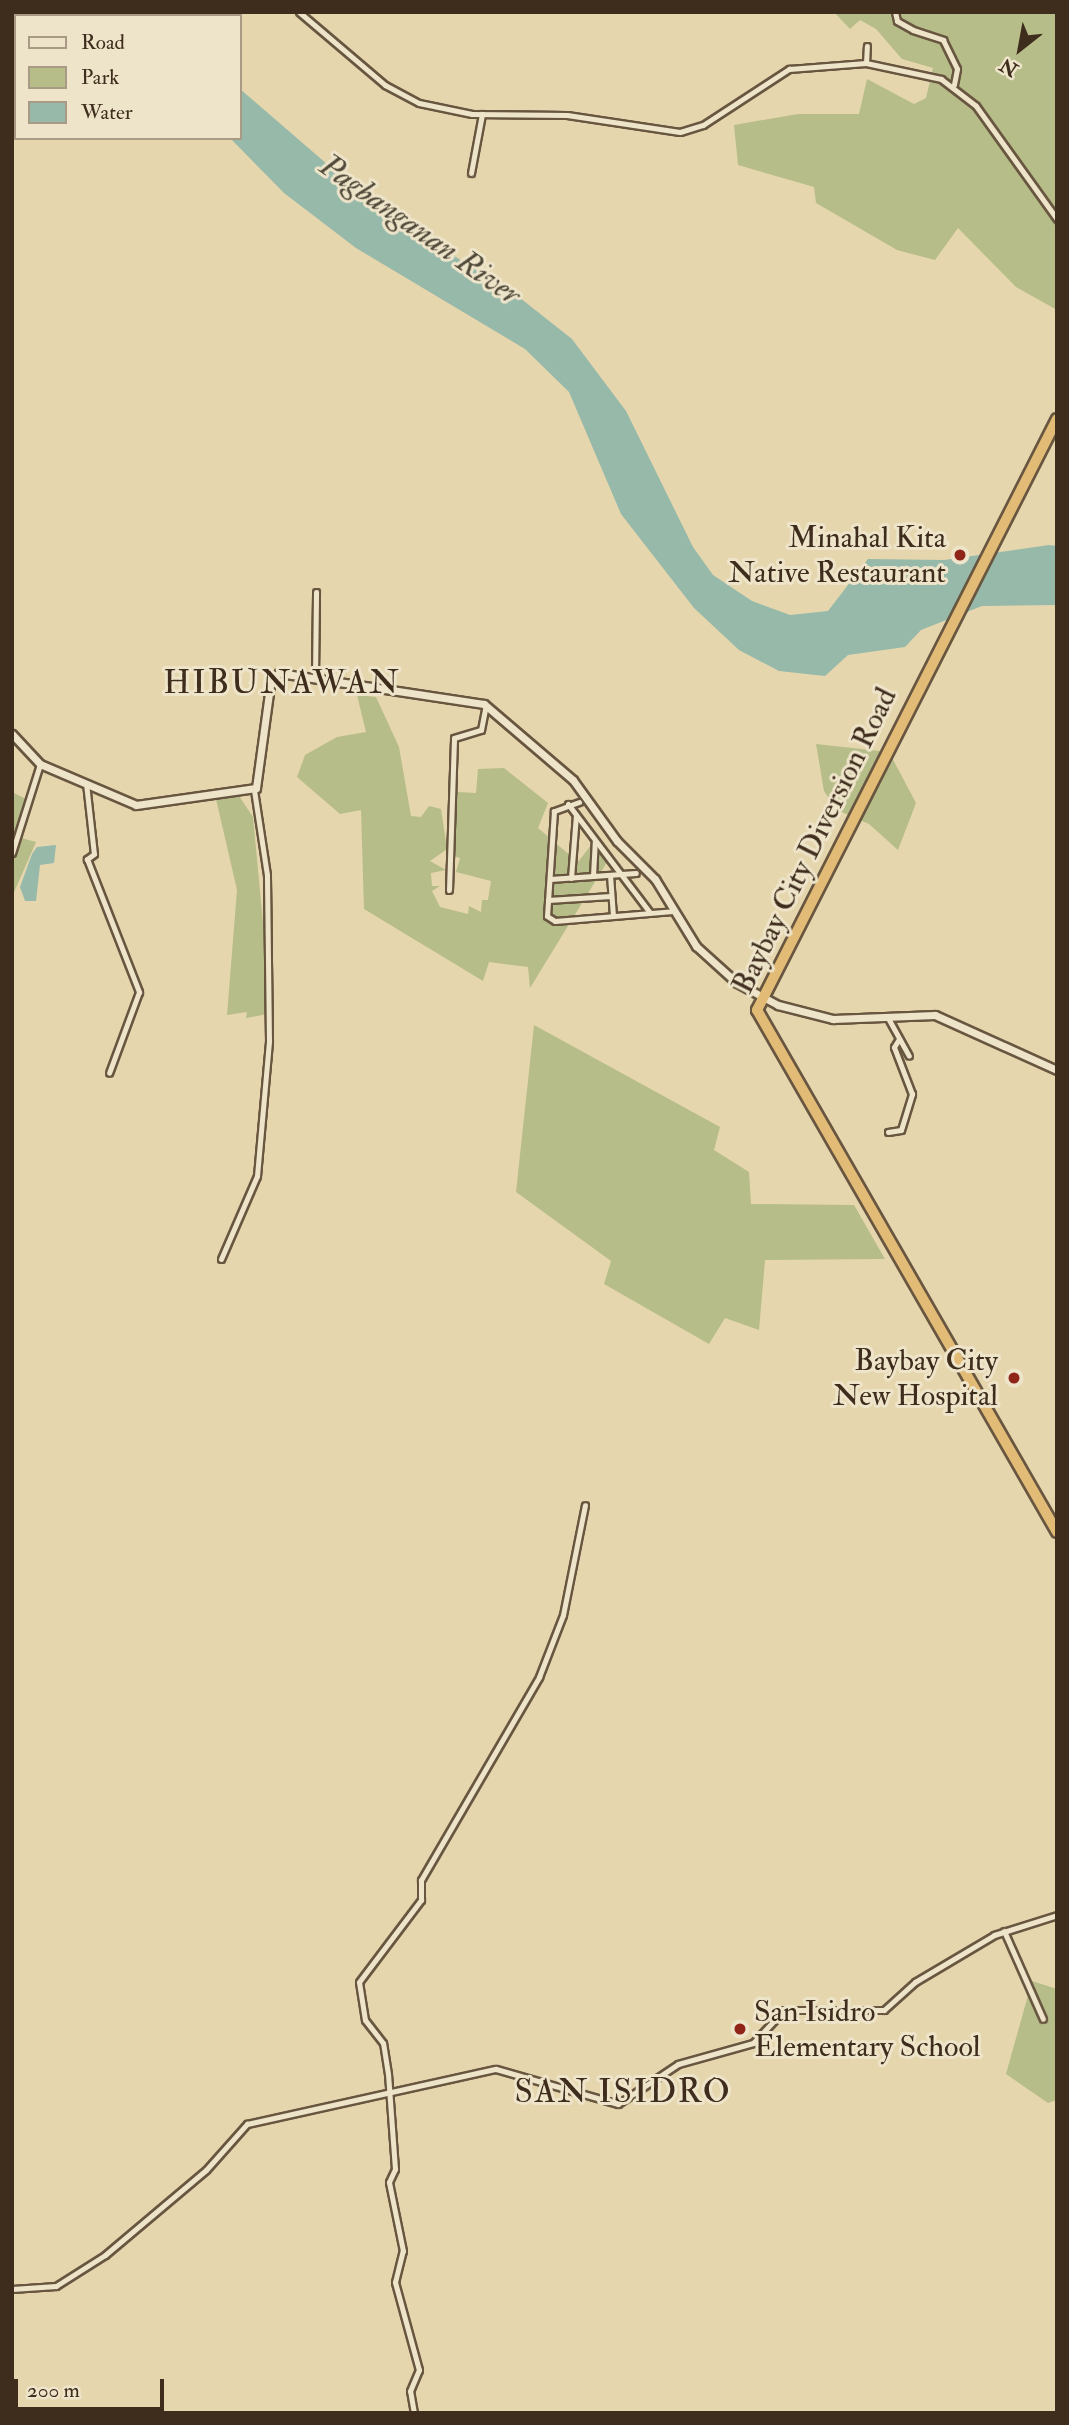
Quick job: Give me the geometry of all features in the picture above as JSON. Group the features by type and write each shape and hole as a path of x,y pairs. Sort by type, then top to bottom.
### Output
{"highway":[{"name":"Baybay City Diversion Road","path":"1057,419 941,642 762,999 759,1018 1057,1532"}],"street":[{"path":"299,12 404,96 482,114 567,115 680,132 703,125 789,69 866,64 954,85 976,106 1057,219"},
{"path":"895,12 897,21 913,30 943,40 957,69 954,85"},
{"path":"866,46 866,64"},
{"path":"471,173 482,114"},
{"path":"315,677 316,592"},
{"path":"221,1259 257,1176 269,1041 267,875 254,790 272,677 315,677 486,705 573,780 618,843 655,878 696,946 762,999 835,1020 935,1015 1057,1070"},
{"path":"449,890 454,738 481,730 486,705"},
{"path":"12,734 40,764 136,805 254,790"},
{"path":"12,853 40,764"},
{"path":"86,783 94,854 87,859 139,992 109,1073"},
{"path":"579,802 554,811 547,916 555,921 673,911"},
{"path":"568,804 650,913"},
{"path":"571,878 576,815"},
{"path":"593,876 595,839"},
{"path":"550,879 636,873"},
{"path":"610,875 613,916"},
{"path":"548,900 611,895"},
{"path":"888,1018 909,1056"},
{"path":"888,1132 902,1130 912,1094 894,1047 899,1039"},
{"path":"414,2413 410,2391 418,2370 395,2283 403,2251 389,2182 396,2169 390,2091 383,2043 365,2020 361,1975 421,1900 421,1880 540,1677 563,1615 585,1505"},
{"path":"12,2289 56,2286 105,2255 206,2170 247,2124 496,2069 618,2104 678,2064 753,2043 783,2010 884,2010 915,1982 1004,1931 1057,1916"},
{"path":"1004,1931 1043,2019"}],"green space":[{"path":"834,12 1057,12 1057,310 1016,287 958,228 935,260 897,250 816,203 814,187 738,165 734,125 798,114 859,114 867,79 914,104 926,98 933,68 902,59 876,29 860,20 850,29"},
{"path":"357,695 376,697 399,747 411,816 421,817 429,806 441,809 447,849 430,861 446,870 431,873 432,886 440,886 432,891 440,907 468,914 469,906 481,912 482,900 488,900 491,881 456,872 460,858 450,855 457,792 476,793 478,769 504,768 548,803 538,828 578,862 595,840 612,854 530,988 528,967 489,962 483,981 364,909 361,810 340,814 297,777 305,755 337,737 366,732"},
{"path":"816,744 889,752 916,803 898,850 869,824 837,810 824,791"},
{"path":"12,792 28,800 21,838 36,842 12,897"},
{"path":"239,796 253,817 270,997 268,1014 246,1018 247,1012 227,1015 237,890 216,799"},
{"path":"534,1025 720,1127 714,1150 749,1172 751,1204 854,1205 885,1259 765,1260 759,1330 725,1318 709,1344 604,1284 611,1261 516,1192"},
{"path":"1032,1981 1057,1989 1057,2100 1048,2103 1006,2074"}],"water":[{"path":"242,91 379,209 515,294 572,339 626,411 693,547 713,575 752,601 790,615 828,611 868,559 944,560 1049,545 1057,546 1057,605 982,606 921,630 905,647 848,655 825,676 779,671 739,650 694,608 621,514 569,392 525,349 356,248 284,193 232,140 242,140"},
{"path":"56,845 54,863 40,865 36,901 25,901 20,887 32,854 37,847"}],"place":[{"name":"Minahal Kita Native Restaurant","path":"960,555"},
{"name":"Baybay City New Hospital","path":"1014,1378"},
{"name":"San Isidro Elementary School","path":"740,2029"}],"district":[{"name":"HIBUNAWAN","path":"282,683"},
{"name":"SAN ISIDRO","path":"623,2092"}],"water label":[{"name":"Pagbanganan River","path":"420,230"}]}
